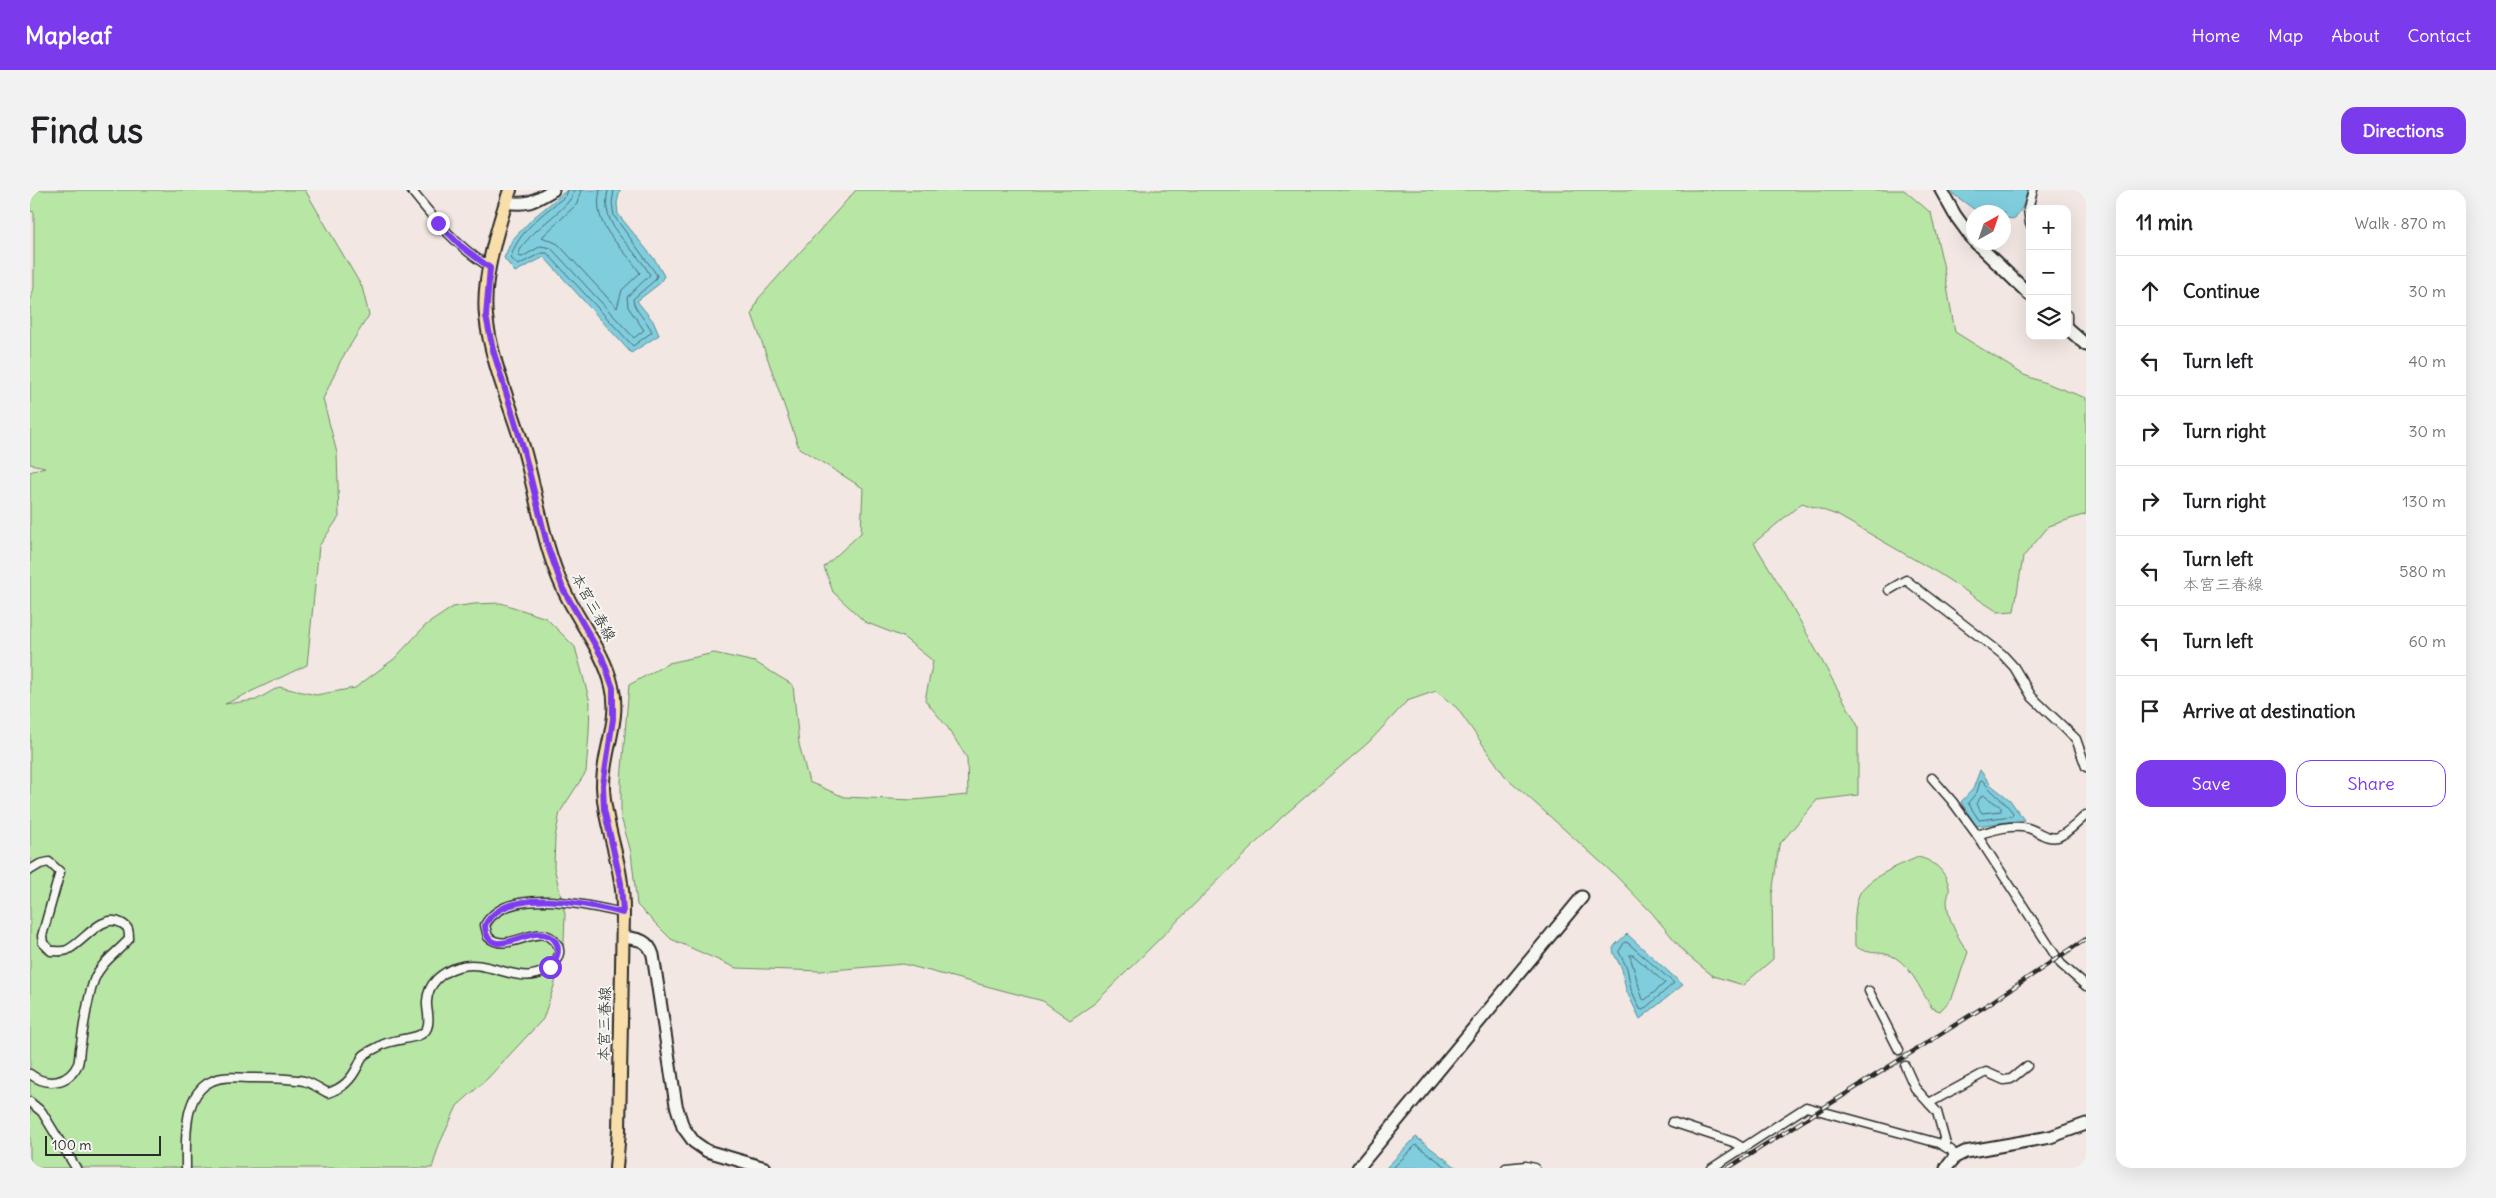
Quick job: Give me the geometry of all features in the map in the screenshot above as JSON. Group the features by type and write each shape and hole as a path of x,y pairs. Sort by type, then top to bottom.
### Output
{"main road":[{"name":"本宮三春線","path":"508,196 494,242 486,299 486,316 491,341 524,451 547,544 563,589 595,643 613,688 613,719 603,785 604,809 621,883 623,913 616,1168"}],"street":[{"path":"411,190 466,251 490,268"},
{"path":"508,196 521,205 533,202 553,190"},
{"path":"1941,190 1966,231"},
{"path":"2030,205 2033,190"},
{"path":"1983,250 2026,290"},
{"path":"2071,332 2086,345"},
{"path":"1889,590 1906,580 2002,654 2014,667 2032,697 2076,739 2086,767"},
{"path":"1932,778 1977,834 2061,964 2086,986"},
{"path":"1977,834 2002,828 2028,828 2049,837 2056,837 2086,816"},
{"path":"30,870 40,864 49,862 60,872 42,936 43,943 51,951 67,950 97,927 110,920 117,920 127,926 129,939 105,960 95,978 79,1062 72,1074 62,1081 52,1082 39,1079 30,1074"},
{"path":"1358,1168 1582,897"},
{"path":"186,1168 188,1119 194,1100 202,1088 212,1080 249,1078 305,1082 328,1093 346,1084 364,1055 394,1039 416,1038 422,1035 427,1029 429,1020 427,1000 433,983 441,975 459,966 472,965 488,966 514,975 528,977 550,967 558,957 559,951 558,945 551,938 536,934 506,944 488,937 485,925 489,918 499,909 543,900 602,908 623,913"},
{"path":"623,937 642,940 652,949 676,1105 688,1135 707,1151 765,1168"},
{"path":"1869,991 1899,1050"},
{"path":"1905,1066 1910,1082 1929,1102 1940,1120 1951,1153 1946,1168"},
{"path":"1929,1102 1986,1072 2004,1080 2011,1079 2027,1066"},
{"path":"30,1102 42,1112 76,1168"},
{"path":"1712,1168 1806,1107 1934,1142 1951,1153 2050,1137 2086,1124"},
{"path":"1672,1122 1733,1142 1743,1148"},
{"path":"1506,1168 1526,1166 1535,1168"}],"green space":[{"path":"30,190 305,190 362,287 369,315 341,360 323,399 337,453 339,517 319,546 307,665 225,704 256,700 279,687 316,695 355,688 394,659 426,625 453,607 501,603 546,618 575,647 590,702 589,733 586,772 560,812 555,837 554,867 565,914 564,941 555,983 543,1019 487,1079 457,1106 439,1145 432,1168 30,1168 30,472 45,467 30,464 30,303 34,287 34,212 30,211"},
{"path":"856,190 1904,190 1931,213 1943,264 1955,332 2024,375 2086,398 2086,514 2049,526 2023,557 2014,611 1998,612 1938,573 1837,515 1802,503 1754,543 1785,594 1858,726 1858,795 1817,800 1779,845 1772,895 1773,959 1743,985 1713,976 1686,954 1652,913 1615,875 1505,776 1457,708 1436,691 1407,701 1369,742 1282,817 1095,1003 1070,1020 1043,1001 903,964 821,971 736,968 671,939 637,905 631,852 621,817 621,781 629,685 669,663 714,653 755,662 793,685 799,744 809,782 844,797 913,800 968,795 967,758 948,728 925,700 933,661 903,637 865,622 833,592 824,567 861,533 863,488 799,448 752,314 758,299"},
{"path":"1918,857 1934,864 1945,876 1949,887 1947,902 1949,916 1957,935 1968,952 1952,998 1940,1011 1932,1008 1912,974 1902,962 1891,955 1866,951 1855,946 1856,907 1859,895 1863,889 1885,872"}],"water":[{"path":"567,190 620,190 617,203 618,214 655,260 664,276 659,284 637,301 653,321 659,335 631,353 544,257 515,272 504,258 512,240 533,218"},
{"path":"1951,190 2028,190 2023,206 2015,219 2011,219 2011,205 1968,205 1953,194"},
{"path":"1980,770 1991,785 2010,800 2024,820 1976,826 1961,802 1973,789"},
{"path":"1627,934 1683,985 1640,1019 1626,990 1622,969 1613,948"},
{"path":"1416,1137 1457,1168 1386,1168"}],"tunnel":[{"path":"1899,1050 1905,1066"}],"railway":[{"path":"1728,1168 1990,1003 2086,939"}],"route":[{"path":"438,223 461,246 490,268 486,316 493,350 524,451 547,544 563,589 592,636 613,688 613,719 603,785 604,809 618,866 623,913 602,908 543,900 499,909 489,918 485,925 485,932 488,937 496,942 506,944 536,934 551,938 558,945 559,951 558,957 550,967"}]}
